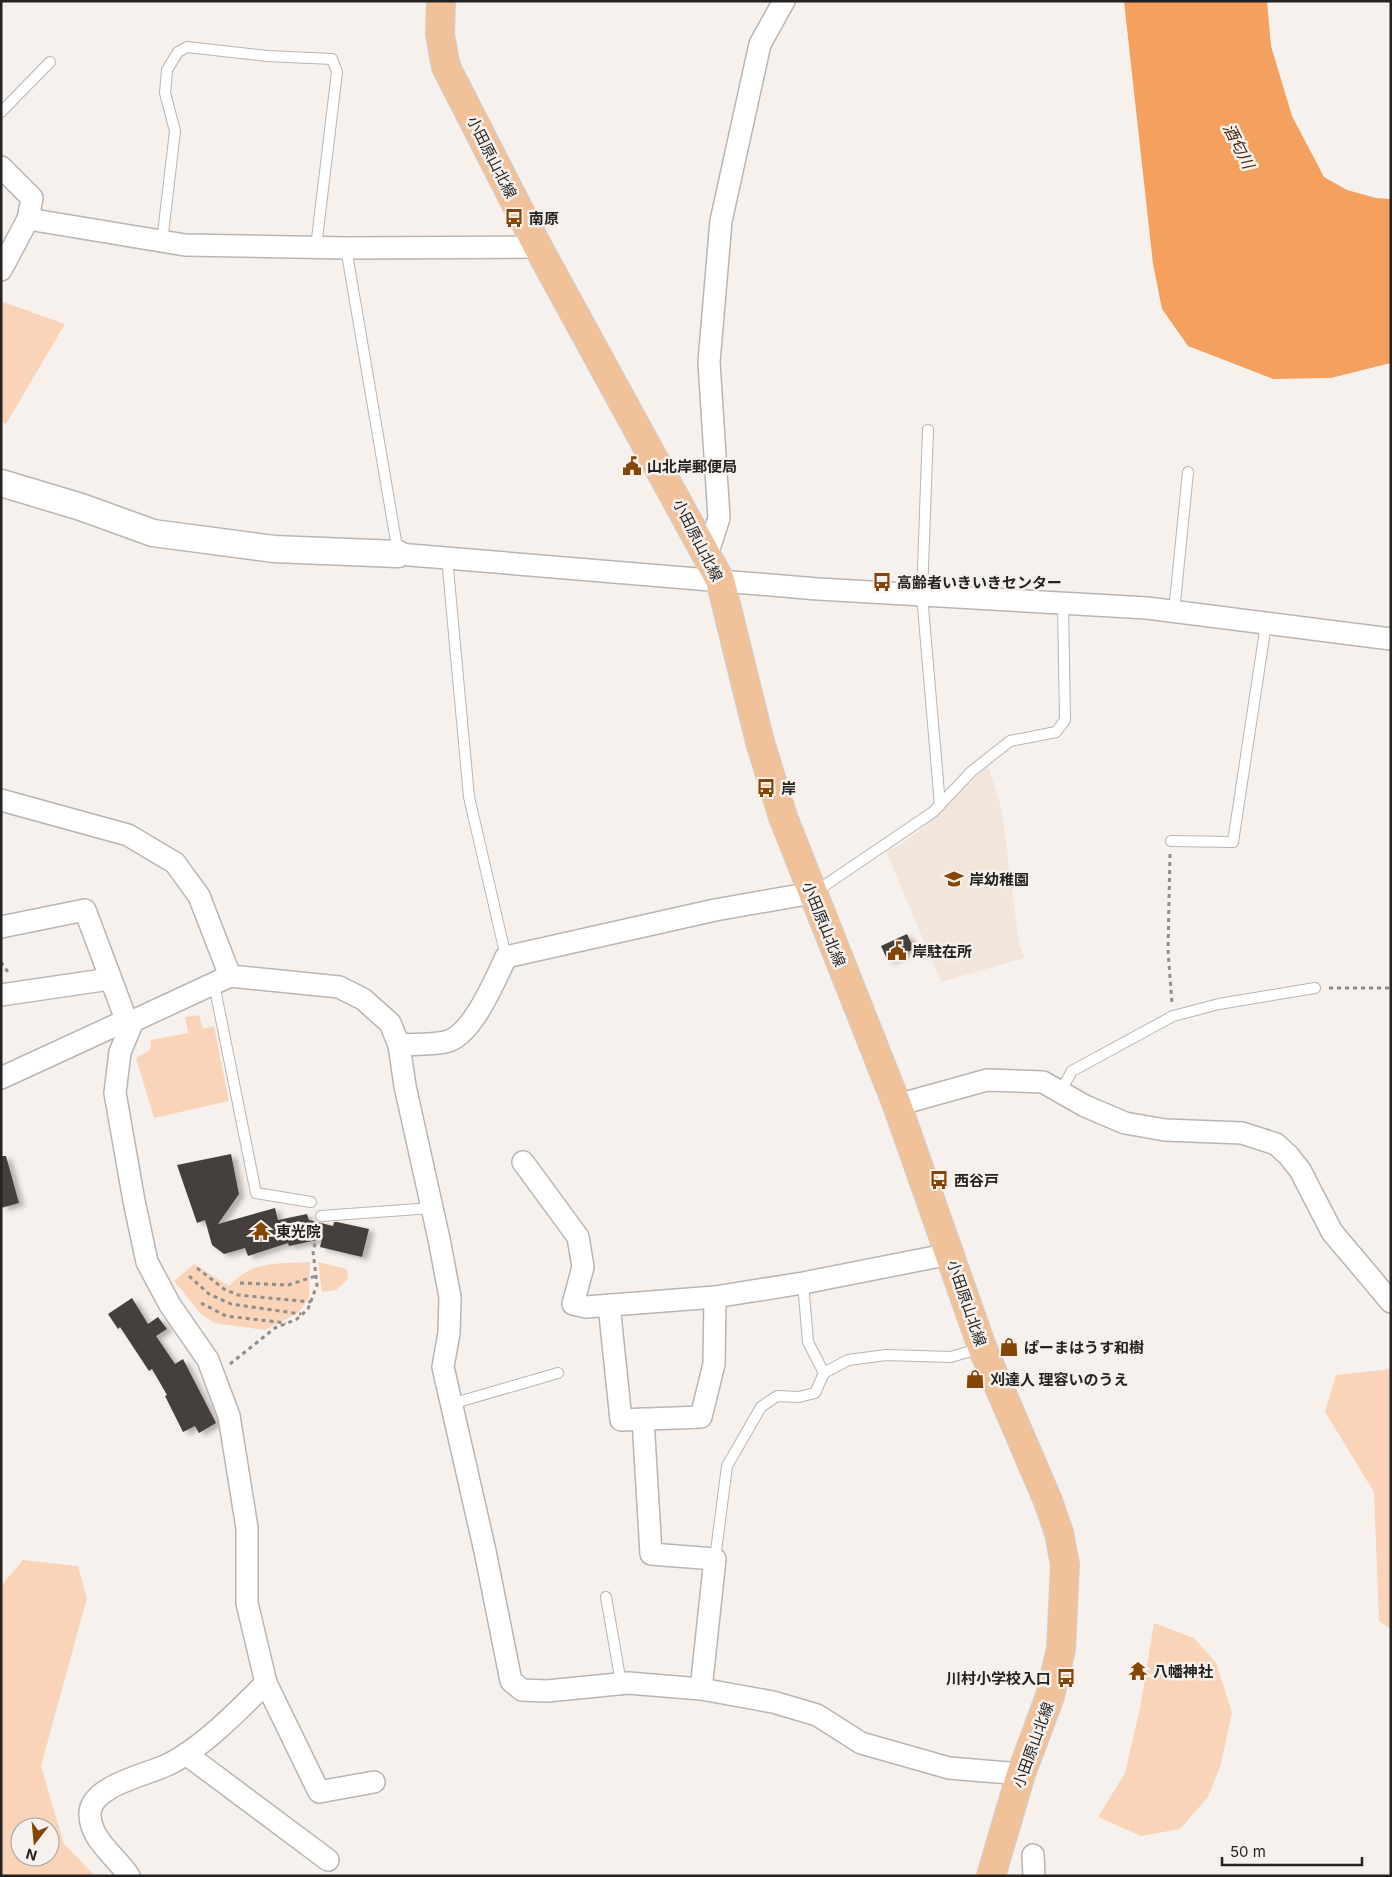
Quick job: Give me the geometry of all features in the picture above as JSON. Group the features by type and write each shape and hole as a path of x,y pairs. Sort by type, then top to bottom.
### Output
{"main road":[{"name":"小田原山北線","path":"441,1 440,35 446,67 538,247 720,580 760,742 783,816 812,894 898,1105 982,1347 1048,1501 1059,1533 1065,1565 1061,1649 1050,1696 1021,1774 991,1876"}],"street":[{"path":"707,555 719,518 709,362 721,221 760,44 784,1"},
{"path":"1,167 32,198 28,219 1,270"},
{"path":"28,219 185,245 346,248 538,247"},
{"path":"1,483 154,533 274,549 398,554 922,595 1147,608 1391,639"},
{"path":"1,800 128,835 175,864 199,896 222,980"},
{"path":"399,1045 447,1042 464,1033 486,997 506,957 715,910 812,894"},
{"path":"1,927 85,910 110,979 130,1021 120,1052 114,1093 148,1262 170,1305 208,1360 229,1416 246,1528 247,1603 266,1683 319,1792 374,1782"},
{"path":"1,995 110,979"},
{"path":"1,1078 222,980 339,987 363,999 390,1023 399,1045 405,1086 450,1297 449,1333 443,1367 485,1551 511,1681 522,1690 546,1691 621,1683 701,1689 773,1702 818,1715 861,1743 949,1768 1021,1774"},
{"path":"898,1105 987,1080 1043,1082 1125,1123 1165,1130 1242,1133 1276,1144 1300,1170 1332,1232 1391,1302"},
{"path":"523,1162 578,1237 583,1267 573,1304 586,1307 715,1297 803,1283 950,1254"},
{"path":"609,1305 622,1420 701,1416 714,1364 715,1297"},
{"path":"643,1419 651,1554 715,1559 701,1689"},
{"path":"129,1876 121,1863 95,1837 90,1823 90,1811 97,1797 110,1788 168,1765 186,1754 236,1712 266,1683"},
{"path":"186,1754 328,1860"}],"lane":[{"path":"162,242 175,131 165,93 167,70 178,52 187,47 267,56 332,59 337,72 316,247"},
{"path":"1,112 50,62"},
{"path":"346,248 398,554"},
{"path":"928,430 922,595 940,805"},
{"path":"1174,612 1188,472"},
{"path":"447,558 469,797 506,957"},
{"path":"812,894 933,812 972,771 1010,741 1056,732 1065,720 1063,604"},
{"path":"1171,841 1233,842 1266,624"},
{"path":"222,980 256,1193 311,1202"},
{"path":"1060,1092 1072,1071 1173,1016 1219,1004 1315,988"},
{"path":"321,1218 432,1208"},
{"path":"803,1283 808,1342 824,1373"},
{"path":"715,1559 727,1466 761,1408 777,1396 799,1397 815,1393 824,1373 848,1360 886,1354 951,1357 982,1347"},
{"path":"451,1404 558,1373"},
{"path":"606,1597 621,1683"}],"path":[{"path":"1171,841 1168,951 1173,1016"},
{"path":"1315,988 1391,988"},
{"path":"214,1376 274,1328 302,1314 317,1286 313,1251 321,1218"},
{"path":"197,1268 224,1289 238,1295 310,1302"},
{"path":"189,1276 209,1294 230,1304 302,1314"},
{"path":"240,1283 288,1285 316,1276"},
{"path":"201,1302 226,1316 286,1323"}],"shaded area":[{"path":"3,302 65,324 6,424 1,421 1,307"},
{"name":"岸幼稚園","path":"988,766 1002,811 1019,943 1024,958 941,982 886,851 900,845 924,827"},
{"path":"199,1015 203,1029 214,1026 229,1101 154,1118 136,1058 150,1050 151,1040 188,1033 185,1017"},
{"path":"310,1262 309,1298 298,1313 265,1330 214,1323 201,1314 174,1281 194,1264 229,1286 247,1272 266,1265"},
{"path":"318,1262 347,1269 348,1279 336,1290 322,1292"},
{"path":"1391,1369 1391,1629 1379,1621 1374,1492 1325,1412 1336,1375"},
{"path":"23,1560 78,1566 87,1598 41,1766 56,1817 10,1817 10,1867 60,1867 60,1830 64,1844 95,1876 1,1876 1,1586"},
{"path":"1154,1623 1194,1638 1216,1663 1232,1712 1221,1764 1208,1797 1180,1829 1141,1836 1098,1817 1125,1773 1140,1708"}],"water":[{"name":"酒匂川","path":"1124,1 1267,1 1271,46 1292,116 1324,177 1347,190 1376,198 1391,199 1391,363 1331,378 1273,379 1188,346 1162,309 1153,264"}],"building":[{"name":"岸駐在所","path":"907,934 914,949 888,961 881,946"},
{"path":"231,1154 239,1194 218,1224 275,1208 278,1220 307,1214 309,1220 333,1226 334,1222 337,1222 369,1229 362,1257 320,1247 322,1239 289,1246 288,1243 248,1256 245,1248 224,1254 212,1245 205,1220 197,1223 177,1165"},
{"path":"1,1156 6,1156 19,1203 1,1208"},
{"path":"132,1298 148,1324 158,1317 167,1329 156,1336 175,1364 183,1359 216,1423 199,1433 195,1426 183,1432 165,1396 167,1395 152,1369 149,1371 120,1327 118,1329 108,1314"}],"place":[{"name":"南原","path":"514,218"},
{"name":"山北岸郵便局","path":"632,466"},
{"name":"高齢者いきいきセンター","path":"882,582"},
{"name":"岸","path":"766,788"},
{"name":"岸幼稚園","path":"954,879"},
{"name":"岸駐在所","path":"897,951"},
{"name":"西谷戸","path":"939,1180"},
{"name":"東光院","path":"261,1231"},
{"name":"ぱーまはうす和樹","path":"1009,1347"},
{"name":"刈達人 理容いのうえ","path":"975,1379"},
{"name":"八幡神社","path":"1138,1671"},
{"name":"川村小学校入口","path":"1066,1678"}]}
